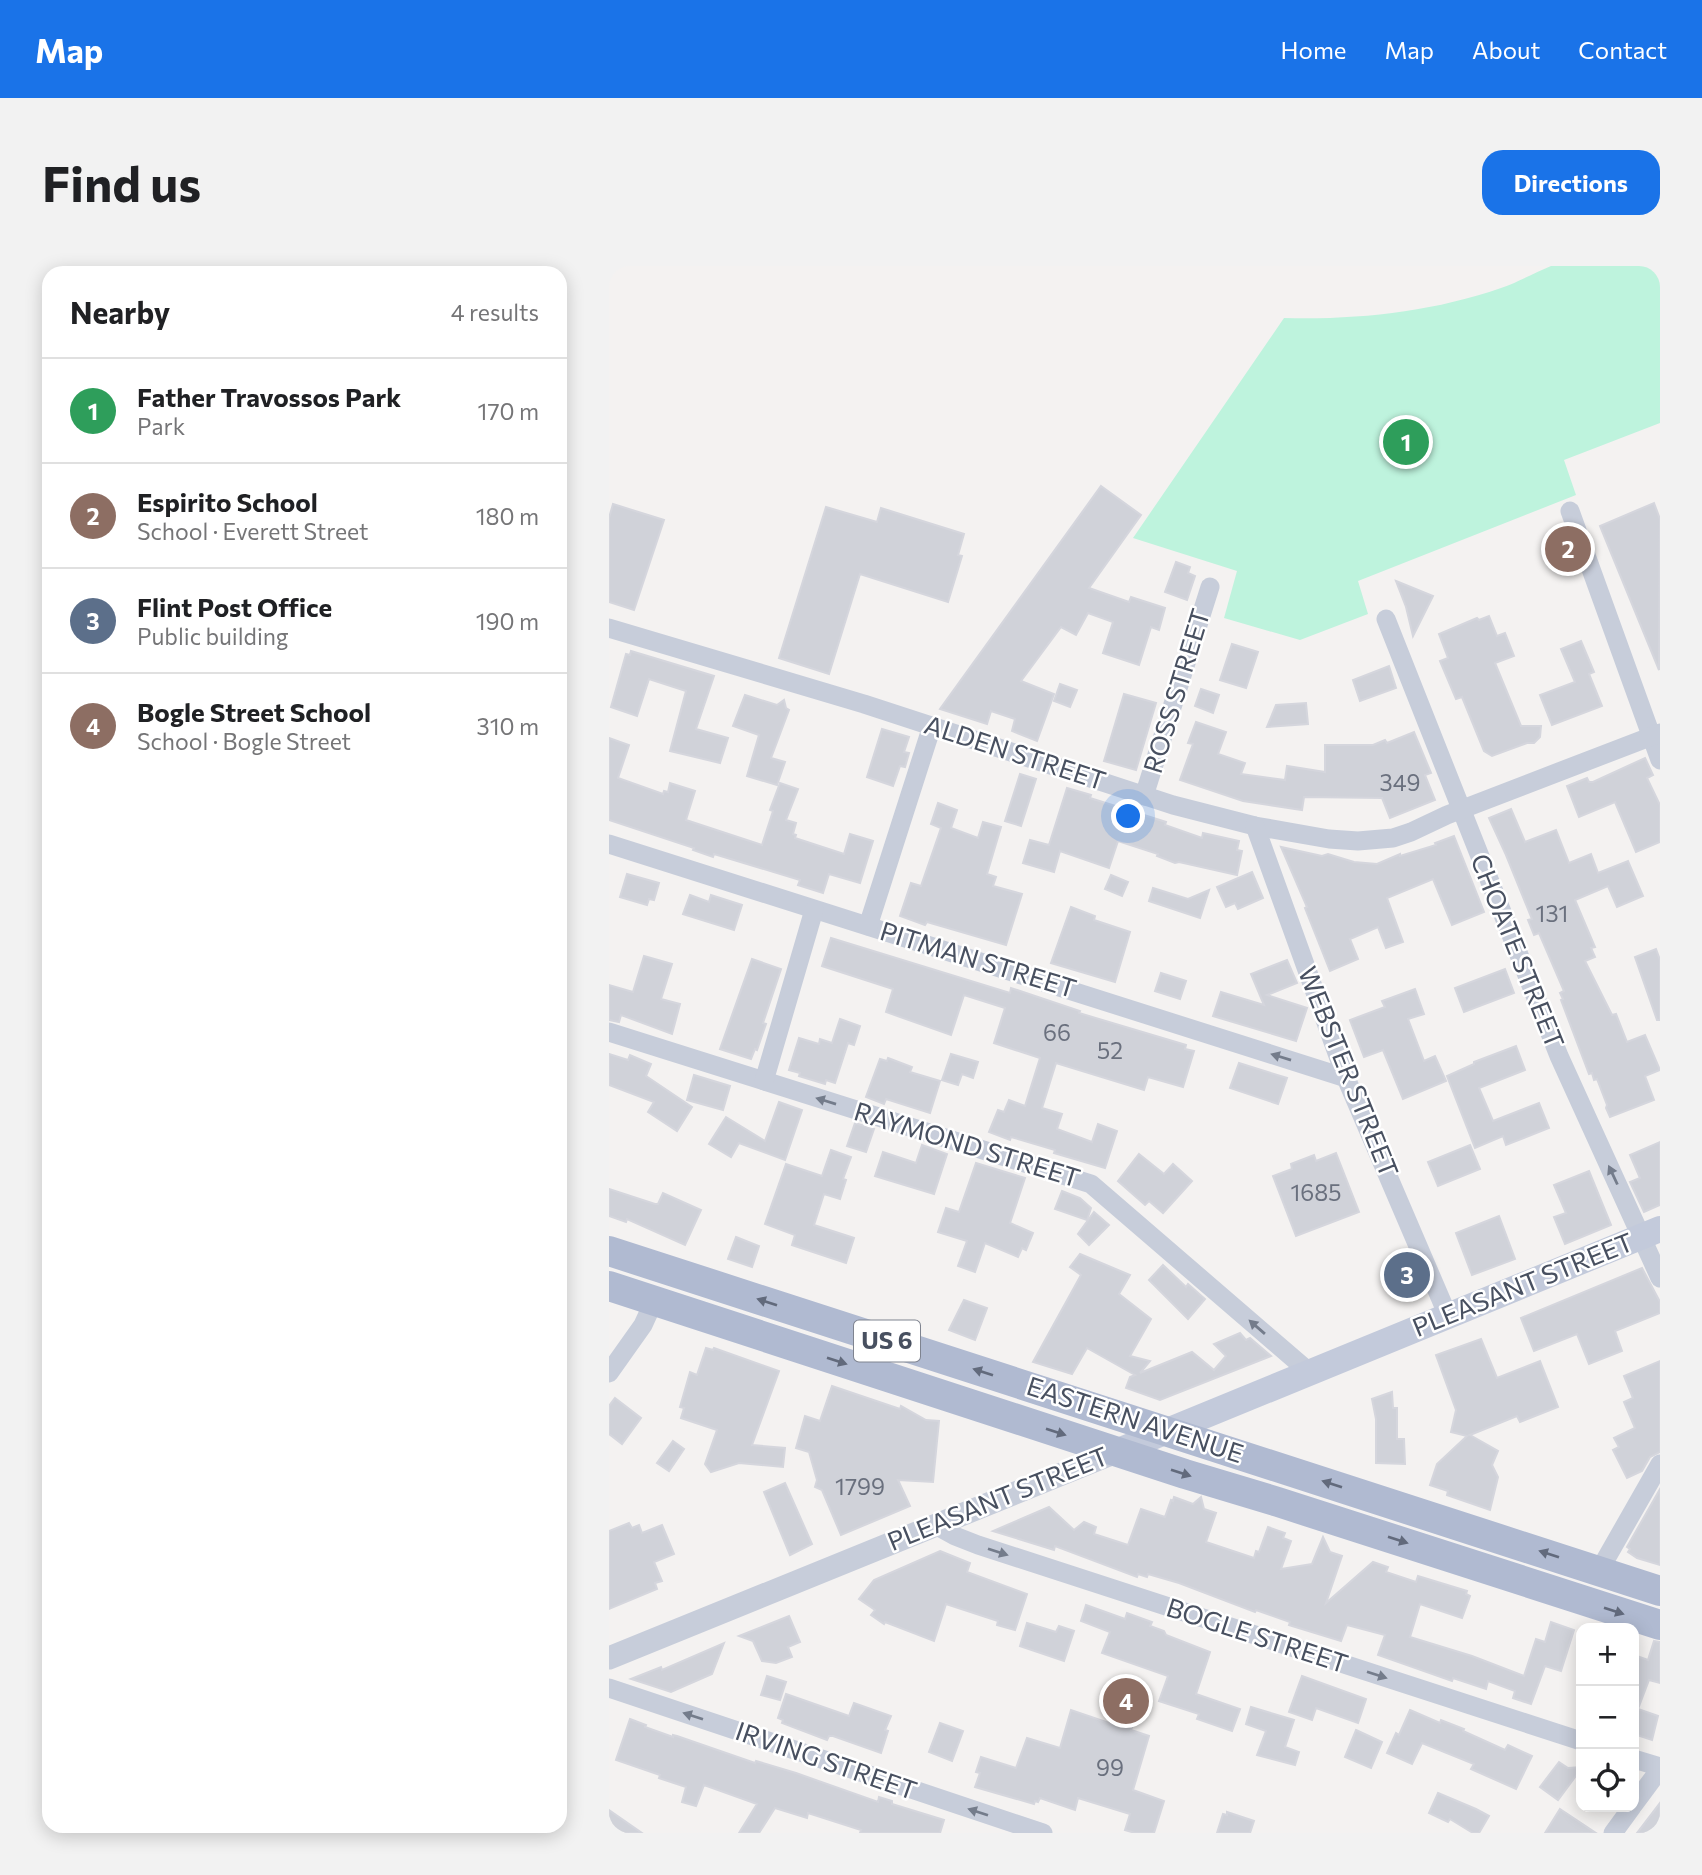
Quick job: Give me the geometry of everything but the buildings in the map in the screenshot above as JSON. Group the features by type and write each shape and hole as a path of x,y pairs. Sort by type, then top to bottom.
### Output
{"main road":[{"name":"PLEASANT STREET","path":"1116,1452 1308,1371 1651,1233"},
{"name":"EASTERN AVENUE","path":"609,1251 1660,1591"},
{"name":"EASTERN AVENUE","path":"609,1286 1116,1452 1660,1625"}],"street":[{"path":"1570,511 1655,735 1660,760"},
{"name":"ROSS STREET","path":"1144,796 1210,587"},
{"name":"CHOATE STREET","path":"1387,619 1559,1056 1651,1233 1660,1278"},
{"name":"ALDEN STREET","path":"609,628 932,726 1144,796 1255,826 1329,839 1381,840 1411,832 1460,810 1655,735"},
{"path":"867,926 932,726"},
{"name":"WEBSTER STREET","path":"1255,826 1346,1078 1448,1316"},
{"name":"PITMAN STREET","path":"609,844 1346,1078"},
{"path":"764,1082 814,910"},
{"name":"RAYMOND STREET","path":"609,1032 1091,1184 1308,1371"},
{"path":"609,1373 643,1325 654,1301"},
{"name":"PLEASANT STREET","path":"609,1658 1116,1452"},
{"path":"1599,1571 1660,1464"},
{"name":"BOGLE STREET","path":"935,1524 978,1545 1576,1739"},
{"name":"IRVING STREET","path":"609,1688 1043,1833"},
{"path":"1639,1761 1660,1768 1639,1797"},
{"path":"1613,1833 1628,1812"}],"green space":[{"path":"1551,266 1660,266 1660,423 1564,460 1576,495 1358,581 1368,614 1300,640 1224,618 1237,571 1133,538 1284,318 1339,318 1421,309 1501,288"}],"place":[{"name":"Father Travossos Park","path":"1406,442"},
{"name":"Espirito School","path":"1568,549"},
{"name":"Flint Post Office","path":"1407,1275"},
{"name":"Bogle Street School","path":"1126,1701"}]}
